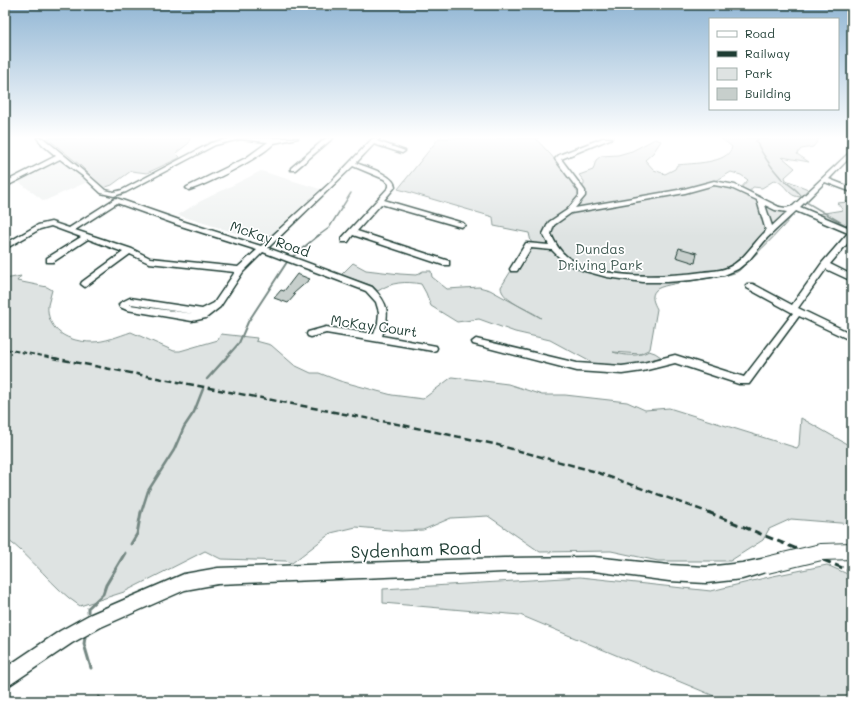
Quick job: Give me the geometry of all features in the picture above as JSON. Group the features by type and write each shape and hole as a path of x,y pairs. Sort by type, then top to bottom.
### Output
{"main road":[{"name":"Sydenham Road","path":"5,678 66,637 95,621 184,582 218,576 504,565 594,564 669,573 706,575 742,572 821,552 852,551"}],"street":[{"path":"5,185 32,171"},
{"name":"McKay Road","path":"79,171 101,190 115,197 180,223 262,249 369,289 379,299 383,309 382,321 377,337"},
{"path":"70,230 124,191 162,171"},
{"path":"189,188 223,171"},
{"path":"217,305 203,312 198,312 130,301 123,305 127,307 192,318 203,316 217,305 240,270 345,171"},
{"path":"345,240 392,187 392,184 386,178 369,171"},
{"path":"567,171 582,190 582,196 569,211"},
{"path":"476,342 577,367 622,370 643,367 675,359 746,381 825,265 852,232 795,208 786,210 777,209 733,186 714,183 685,191 569,211 560,216 549,228 547,234 553,248 577,266 613,275 656,280 723,272 736,266 770,231 774,229 795,208 824,179 834,171"},
{"path":"824,179 852,190"},
{"path":"760,200 770,231"},
{"path":"379,201 461,225"},
{"path":"5,247 30,231 51,224 129,251 149,260 240,270"},
{"path":"352,232 446,263"},
{"path":"50,260 86,237"},
{"path":"514,269 529,245 553,248"},
{"path":"85,284 129,251"},
{"path":"825,265 852,278"},
{"path":"750,286 852,338"},
{"name":"McKay Court","path":"312,334 326,330 377,337 433,348"}],"shaded area":[{"path":"39,171 86,171 94,179 44,201 19,182"},
{"path":"261,171 320,189 265,240 262,241 178,215 199,202"}],"green space":[{"path":"86,171 151,171 147,173 131,171 112,185 103,188"},
{"name":"Dundas Driving Park","path":"413,171 564,171 576,186 577,190 584,185 584,181 579,175 590,171 657,171 665,174 671,171 792,171 785,177 786,180 808,189 801,197 793,195 783,185 775,180 762,188 753,187 749,192 795,213 737,272 719,277 661,287 656,290 653,297 657,309 650,349 640,354 649,351 661,357 639,364 600,367 550,340 515,332 479,319 457,322 431,306 421,284 399,283 393,284 378,291 373,286 341,275 353,263 366,270 400,274 416,275 423,271 431,271 432,277 447,289 479,287 490,290 516,304 506,297 502,292 501,287 527,245 534,243 531,242 529,233 494,226 493,217 398,189","holes":["731,172 741,175 748,180 740,189 727,183 714,182","613,352 640,354 622,354"]},
{"path":"837,203 852,203 850,209 852,212 852,231 818,214 843,210"},
{"path":"21,276 17,281 47,287 52,290 48,305 48,314 51,322 61,333 75,340 92,342 102,341 131,332 174,351 180,351 218,340 221,334 257,338 256,341 271,345 294,365 311,373 319,373 340,381 392,395 423,399 452,377 508,384 542,395 565,395 627,402 645,410 669,408 797,448 799,445 801,418 852,447 852,524 791,519 769,529 763,540 730,561 658,561 611,551 540,552 488,516 451,518 423,530 401,531 356,527 331,533 292,563 286,561 221,559 205,551 124,592 80,606 60,590 25,554 5,538 5,279"},
{"path":"827,565 852,576 852,701 726,701 520,615 383,603 383,589 580,577 711,591"}],"building":[{"path":"679,248 697,253 695,263 676,257"},
{"path":"297,274 310,279 293,294 295,295 288,303 274,298 281,290 284,291"}],"waterway":[{"path":"775,171 781,178 798,191 802,197"},
{"path":"318,236 329,228 351,193"},
{"path":"806,202 852,229"},
{"path":"292,257 319,235"},
{"path":"225,359 239,343 248,322 287,262"},
{"path":"207,379 226,358"},
{"path":"141,513 148,491 174,450 184,427 194,412 203,389"},
{"path":"131,544 137,534 141,512"},
{"path":"88,612 88,608 103,594 106,585 125,553"},
{"path":"85,637 84,644 91,668"},
{"path":"99,697 101,701"}],"railway":[{"path":"5,349 59,359"},
{"path":"53,358 494,444 593,471 710,513"},
{"path":"708,512 852,572"}]}
